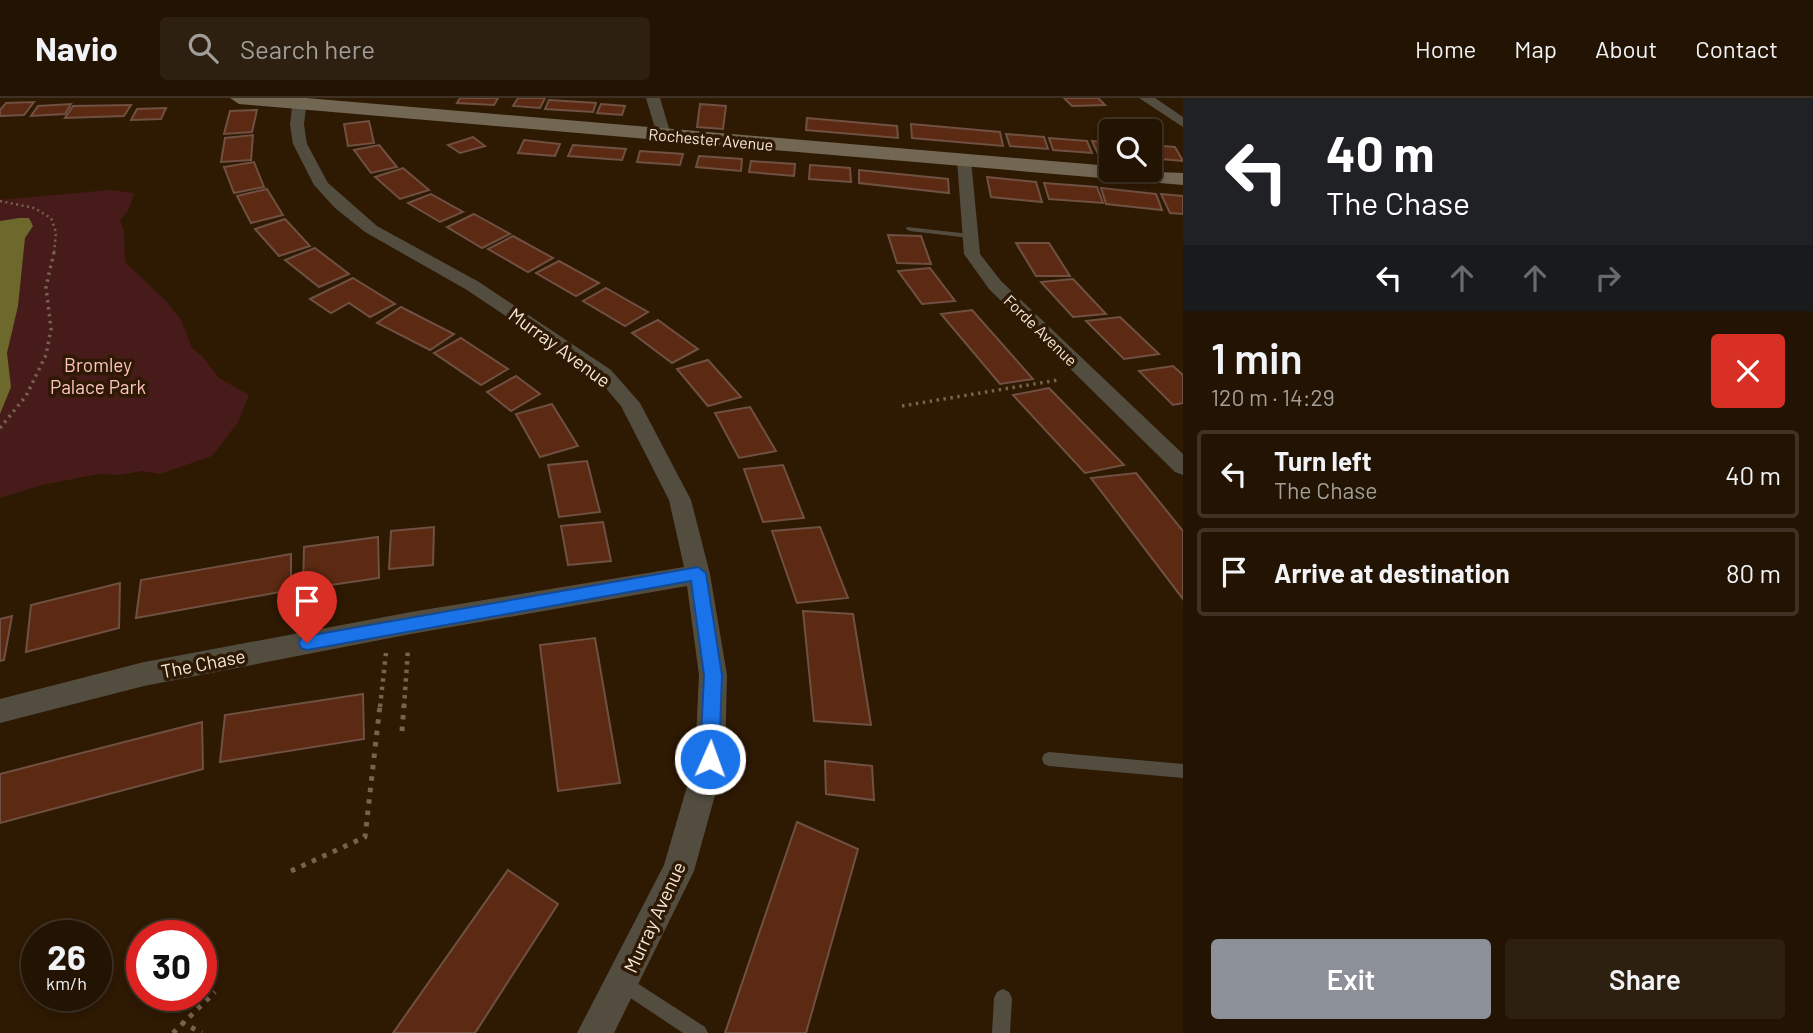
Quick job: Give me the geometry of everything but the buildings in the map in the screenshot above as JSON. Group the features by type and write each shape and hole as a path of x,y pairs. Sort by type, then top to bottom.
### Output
{"street":[{"name":"Rochester Avenue","path":"239,98 299,101 1183,179"},
{"path":"653,98 664,135"},
{"path":"1146,98 1183,123"},
{"name":"Murray Avenue","path":"299,101 297,125 300,144 322,185 341,205 371,229 473,286 604,374 630,403 680,500 698,573 713,675 710,759 678,871 595,1033"},
{"name":"Forde Avenue","path":"964,160 972,254 979,267 1183,467"},
{"name":"The Chase","path":"0,711 144,674 400,625 698,573"}],"lane":[{"path":"910,229 970,236"},
{"path":"1049,759 1183,771"},
{"path":"623,982 699,1033"},
{"path":"1001,1033 1003,998"}],"path":[{"path":"0,201 40,211 50,217 55,227 46,283 51,330 39,372 14,414 0,428"},
{"path":"902,406 1087,375"},
{"path":"400,625 402,731"},
{"path":"291,871 365,837 400,625"},
{"path":"173,1033 193,1011"},
{"path":"181,1022 202,1033"}],"green space":[{"name":"Bromley Palace Park","path":"110,190 134,193 129,209 120,221 124,230 125,262 165,300 181,320 192,348 203,357 219,378 249,395 238,422 212,456 160,474 142,471 120,475 99,474 42,485 0,498 0,200"}],"shaded area":[{"path":"29,218 33,226 25,238 18,306 7,353 11,387 0,414 0,221"}],"route":[{"path":"307,643 698,573 713,675 710,759"}]}
